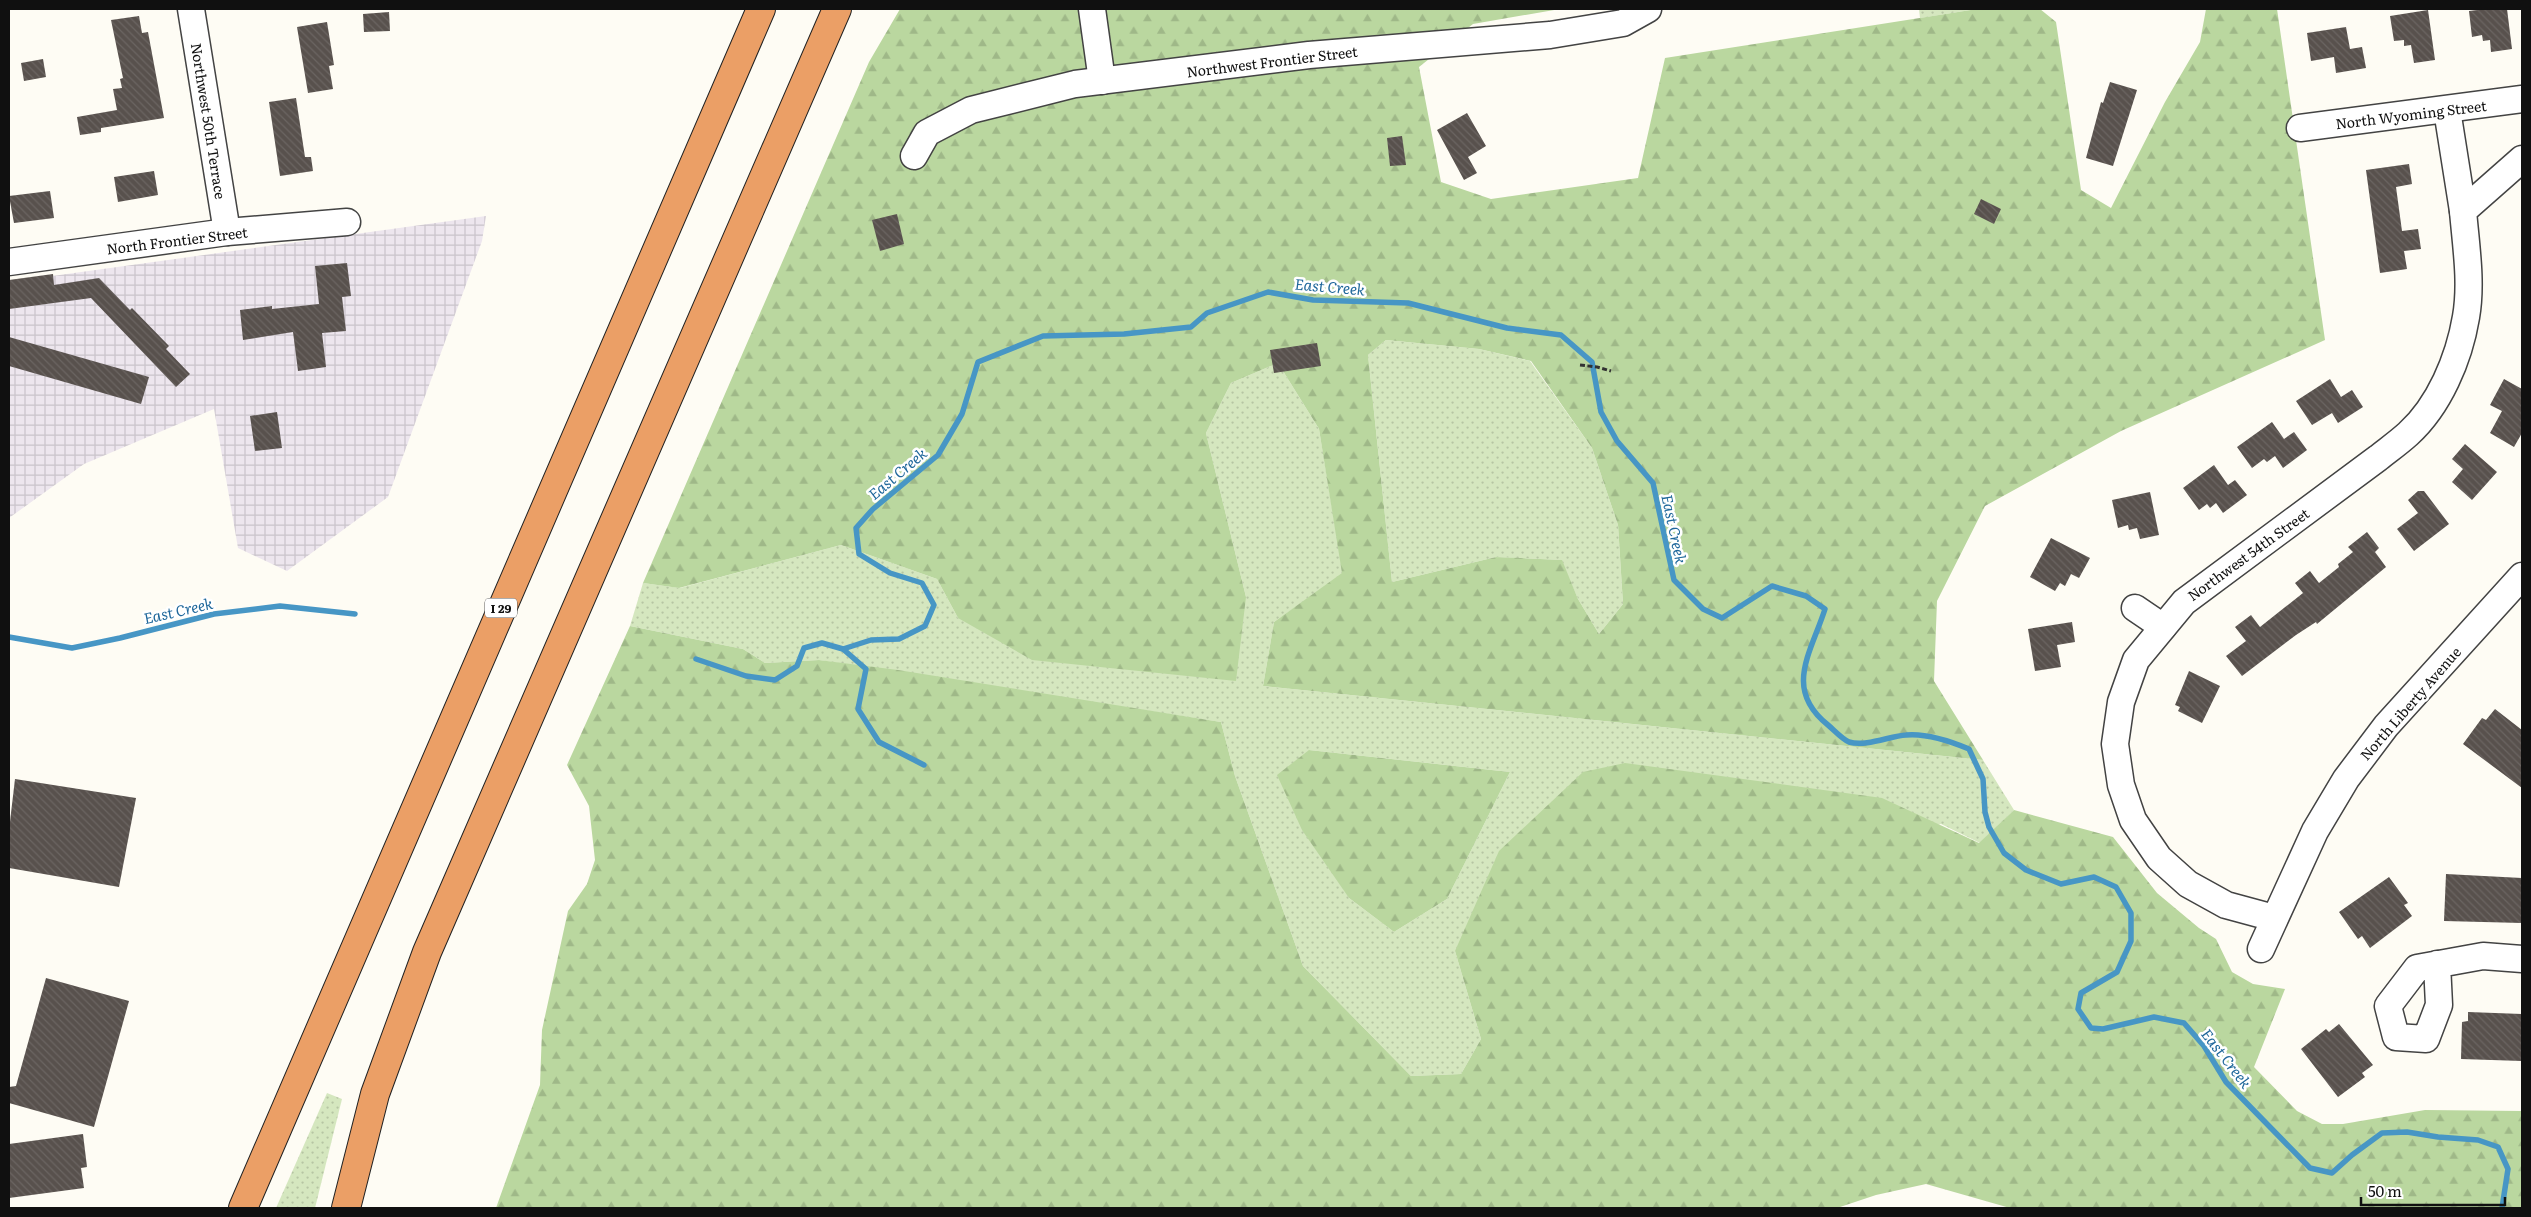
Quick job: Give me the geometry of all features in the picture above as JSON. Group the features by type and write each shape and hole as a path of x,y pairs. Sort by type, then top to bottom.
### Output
{"highway":[{"name":"I 29","path":"243,1208 761,9"},
{"path":"346,1208 375,1094 427,952 837,9"}],"street":[{"name":"Northwest 50th Terrace","path":"191,9 227,232"},
{"path":"1092,9 1102,81"},
{"name":"Northwest Frontier Street","path":"914,156 918,145 927,134 970,110 1074,84 1309,55 1550,35 1623,23 1648,9"},
{"name":"North Wyoming Street","path":"2300,128 2522,99"},
{"name":"Northwest 54th Street","path":"2274,918 2226,905 2188,884 2159,858 2133,820 2121,785 2115,744 2121,702 2136,660 2184,602 2409,433 2436,400 2455,359 2466,316 2468,268 2463,211 2447,110"},
{"path":"2463,211 2522,159"},
{"name":"North Frontier Street","path":"9,262 227,232 347,222"},
{"name":"North Liberty Avenue","path":"2261,949 2315,831 2346,779 2386,726 2522,576"},
{"path":"2135,608 2163,627"},
{"path":"2437,964 2482,956 2522,959"}],"path":[{"path":"1580,365 1597,366 1611,371"}],"shaded area":[{"path":"486,216 482,241 388,497 287,571 238,548 214,409 84,464 9,518 9,282"}],"green space":[{"path":"900,9 1560,9 1473,24 1419,67 1441,182 1491,199 1638,178 1665,58 1977,9 2040,9 2056,22 2081,190 2111,208 2165,102 2200,42 2206,9 2277,9 2325,340 2121,431 1985,506 1937,601 1934,681 1983,760 1263,686 1274,622 1342,573 1319,429 1278,363 1231,383 1206,433 1246,597 1236,681 1032,660 958,618 937,579 841,545 679,588 643,583 869,62","holes":["1386,340 1479,349 1531,361 1592,448 1618,525 1623,604 1599,634 1578,599 1562,560 1496,557 1392,582 1368,355"]},
{"path":"1919,9 1977,9 1920,18"},
{"path":"1386,340 1479,349 1530,361 1592,448 1618,525 1623,604 1599,634 1578,599 1561,560 1496,557 1392,582 1368,355"},
{"path":"1278,363 1319,429 1343,574 1274,622 1263,686 1983,760 2014,810 1980,843 1941,824 1455,951 1481,1039 1461,1074 1411,1076 1303,966 1235,776 1221,722 819,660 765,663 743,649 630,626 643,583 680,588 841,545 937,579 958,618 1246,597 1206,433 1231,383","holes":["1309,750 1510,772 1447,899 1394,932 1349,898"]},
{"path":"630,626 743,649 765,663 819,660 898,670 1221,722 1235,776 1303,966 1411,1076 1461,1074 1481,1039 1455,951 1499,851 1583,772 1625,763 1882,798 1979,843 2014,810 2113,837 2157,893 2199,928 2216,939 2232,972 2253,984 2285,989 2254,1067 2297,1111 2322,1124 2343,1124 2425,1110 2522,1111 2522,1208 2010,1208 1926,1184 1876,1195 1837,1208 496,1208 540,1085 542,1030 568,911 587,884 595,860 589,806 567,765"},
{"path":"1309,750 1510,772 1447,899 1394,932 1349,898 1302,830 1277,775"},
{"path":"327,1093 342,1099 315,1208 276,1208"}],"building":[{"path":"2507,9 2512,49 2491,52 2490,40 2483,41 2482,35 2472,37 2469,11"},
{"path":"2428,10 2435,60 2414,63 2411,45 2404,46 2404,40 2394,41 2390,16"},
{"path":"389,12 390,31 364,32 363,14"},
{"path":"139,16 142,33 148,32 164,118 101,128 101,132 80,135 77,117 117,110 113,89 122,88 120,79 123,78 111,20"},
{"path":"327,22 334,65 329,66 333,89 308,93 297,27"},
{"path":"2346,27 2350,49 2362,47 2366,68 2336,73 2334,57 2311,61 2307,33"},
{"path":"43,59 46,77 24,81 21,63"},
{"path":"2110,82 2137,90 2113,166 2086,158 2101,102 2103,103"},
{"path":"296,98 305,157 311,157 313,171 280,176 269,102"},
{"path":"1467,113 1486,146 1468,157 1477,173 1464,180 1437,130"},
{"path":"1402,136 1406,165 1390,166 1387,138"},
{"path":"2409,164 2412,184 2396,187 2402,231 2418,229 2421,249 2404,251 2407,269 2380,273 2366,170"},
{"path":"154,171 158,195 118,202 114,177"},
{"path":"50,191 54,218 14,223 9,196"},
{"path":"1981,199 2001,209 1994,224 1974,214"},
{"path":"897,214 904,244 880,251 872,220"},
{"path":"347,263 351,296 342,297 346,331 322,333 326,367 298,371 293,332 243,340 240,310 272,306 272,309 319,304 315,266"},
{"path":"53,274 54,285 99,278 169,346 166,349 190,374 176,387 91,298 9,309 9,280"},
{"path":"9,337 149,377 141,404 9,366"},
{"path":"1317,343 1321,366 1274,373 1270,350"},
{"path":"2330,379 2341,397 2352,390 2363,407 2338,423 2332,413 2312,425 2296,401"},
{"path":"2504,379 2522,389 2522,433 2514,447 2490,433 2502,411 2490,405"},
{"path":"277,412 282,448 255,451 250,416"},
{"path":"2272,422 2284,439 2294,432 2307,450 2283,468 2275,456 2267,462 2264,459 2252,468 2237,447"},
{"path":"2465,444 2497,472 2472,500 2452,482 2463,469 2452,459"},
{"path":"2214,465 2228,485 2235,480 2247,495 2223,513 2216,503 2210,508 2207,504 2199,510 2183,488"},
{"path":"2418,491 2424,491 2449,524 2414,551 2397,529 2418,513 2408,500"},
{"path":"2150,492 2159,535 2140,539 2137,528 2129,530 2128,525 2118,528 2112,500"},
{"path":"2367,532 2379,548 2375,552 2386,567 2317,624 2316,622 2296,635 2242,676 2226,656 2246,641 2235,627 2251,615 2260,627 2303,593 2295,583 2310,571 2319,583 2339,567 2338,564 2353,552 2348,547"},
{"path":"2051,538 2090,558 2079,578 2071,574 2065,586 2060,583 2055,591 2030,577"},
{"path":"2072,622 2075,642 2057,645 2061,667 2035,671 2028,629"},
{"path":"2189,671 2220,686 2202,723 2178,711 2180,707 2175,705"},
{"path":"2495,709 2522,730 2522,788 2463,744 2482,718 2486,720"},
{"path":"15,779 136,798 119,887 9,868 9,830"},
{"path":"2446,874 2522,878 2522,923 2444,921"},
{"path":"2389,877 2408,903 2404,905 2412,916 2370,948 2362,936 2358,939 2339,912"},
{"path":"46,978 129,1001 94,1127 9,1103 9,1087 16,1086"},
{"path":"2468,1012 2522,1014 2522,1061 2461,1059 2462,1022 2468,1021"},
{"path":"2339,1024 2373,1065 2362,1073 2365,1077 2338,1097 2301,1049 2326,1029 2329,1032"},
{"path":"83,1134 87,1167 81,1168 84,1188 9,1198 9,1144"}],"waterway":[{"name":"East Creek","path":"696,659 746,676 775,680 797,666 804,648 822,643 843,649 871,640 899,639 925,626 934,605 922,583 890,573 859,554 856,528 873,509 938,455 962,414 978,362 1043,336 1124,334 1191,327 1207,313 1268,292 1313,300 1408,303 1507,328 1561,335 1592,362 1601,412 1617,441 1653,483 1674,580 1703,609 1722,618 1772,586 1806,596 1825,609 1804,670 1804,684 1807,698 1814,711 1828,725 1849,742 1863,743 1900,736 1922,735 1938,738 1969,749 1983,779 1985,812 1989,827 2004,853 2026,870 2061,884 2094,877 2116,887 2131,913 2131,941 2117,972 2081,993 2078,1009 2091,1028 2103,1029 2154,1017 2184,1023 2204,1046 2226,1082 2310,1168 2332,1173 2352,1155 2382,1133 2407,1132 2478,1140 2498,1147 2508,1169 2502,1208"},
{"name":"East Creek","path":"9,637 72,648 214,614 280,606 355,614"},
{"path":"843,649 866,669 858,709 879,742 924,765"}]}
